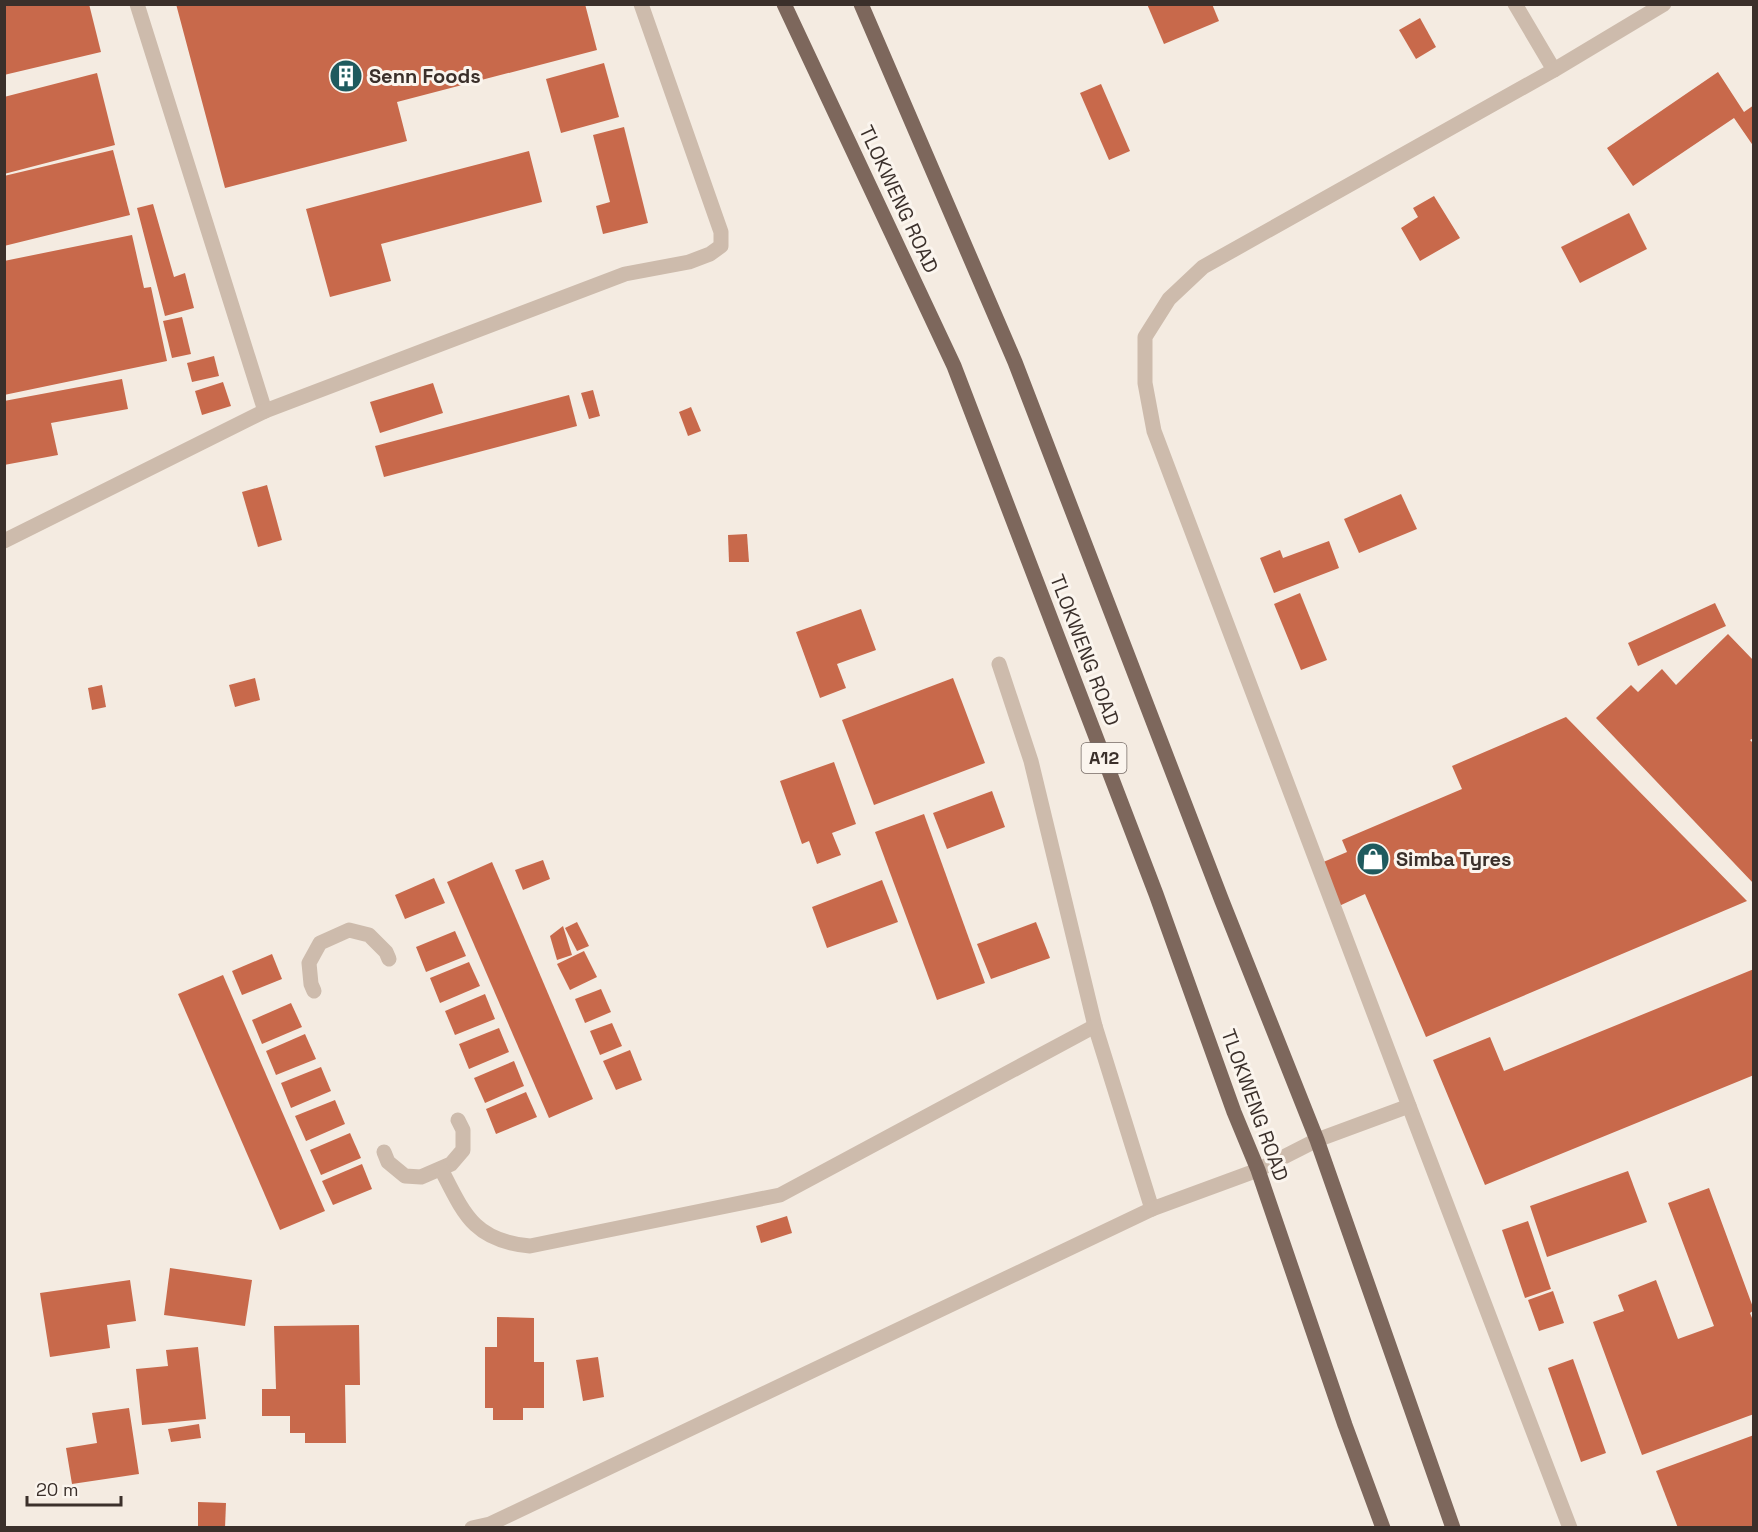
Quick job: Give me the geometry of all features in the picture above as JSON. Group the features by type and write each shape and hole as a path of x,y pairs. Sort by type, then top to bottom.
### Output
{"main road":[{"name":"TLOKWENG ROAD","path":"784,4 954,366 1156,894 1234,1112 1258,1170 1326,1370 1383,1527"},
{"name":"TLOKWENG ROAD","path":"861,4 1015,362 1222,901 1317,1140 1454,1527"}],"street":[{"path":"137,4 265,411"},
{"path":"4,541 265,411 625,274 689,262 710,254 721,246 721,232 641,4"},
{"path":"1515,4 1554,70"},
{"path":"1570,1527 1154,431 1145,383 1145,337 1169,299 1203,267 1554,70 1664,4"},
{"path":"999,664 1031,761 1095,1026 1152,1209"},
{"path":"314,991 309,963 314,953 320,943 349,930 369,935 386,952 389,959"},
{"path":"441,1169 459,1205 478,1229 490,1237 516,1245 530,1246 780,1194 1095,1026"},
{"path":"472,1527 491,1526 1152,1209 1258,1170 1317,1140 1409,1106"},
{"path":"384,1152 388,1162 405,1176 421,1177 441,1169 451,1164 463,1150 463,1130 458,1120"}],"building":[{"path":"89,4 101,52 4,75 4,6"},
{"name":"Senn Foods","path":"176,4 585,4 597,50 397,102 407,141 225,188"},
{"path":"1147,4 1212,4 1219,21 1164,44"},
{"path":"1420,18 1436,47 1416,59 1399,30"},
{"path":"604,63 619,117 561,133 546,79"},
{"path":"1718,72 1744,112 1754,105 1754,147 1734,118 1633,186 1607,148"},
{"path":"97,73 115,145 4,174 4,97"},
{"path":"1101,84 1130,151 1109,160 1080,93"},
{"path":"624,127 648,223 603,234 596,206 610,202 593,135"},
{"path":"113,150 130,215 4,246 4,176"},
{"path":"529,151 542,202 381,244 391,281 330,297 306,209"},
{"path":"1434,196 1460,238 1420,261 1401,228 1418,217 1413,208"},
{"path":"153,204 174,277 185,273 194,308 165,316 137,208"},
{"path":"1629,213 1647,249 1580,283 1561,247"},
{"path":"132,235 144,288 151,287 167,361 4,395 4,261"},
{"path":"182,317 191,354 172,358 163,321"},
{"path":"214,356 219,376 192,382 187,363"},
{"path":"122,379 128,409 51,423 58,455 4,465 4,401"},
{"path":"223,382 231,406 202,415 195,391"},
{"path":"433,383 443,413 380,433 370,402"},
{"path":"593,390 600,416 589,419 581,393"},
{"path":"569,395 577,426 384,477 375,446"},
{"path":"691,407 701,431 688,436 679,412"},
{"path":"267,485 282,540 258,547 242,492"},
{"path":"1401,494 1417,529 1359,553 1344,519"},
{"path":"747,534 749,562 729,562 728,535"},
{"path":"1329,541 1339,568 1274,593 1260,558 1280,550 1283,558"},
{"path":"1300,593 1327,660 1301,670 1274,604"},
{"path":"1715,603 1726,626 1638,666 1628,643"},
{"path":"861,609 876,650 837,664 846,688 820,698 796,632"},
{"path":"1728,634 1754,661 1754,738 1750,740 1754,744 1754,884 1596,718 1631,685 1638,692 1662,669 1676,685"},
{"path":"255,678 260,700 235,707 229,685"},
{"path":"953,678 985,763 874,805 842,720"},
{"path":"102,685 106,707 92,710 88,688"},
{"path":"1566,717 1747,901 1426,1037 1365,894 1339,906 1321,863 1347,852 1342,840 1462,789 1452,766"},
{"path":"834,762 856,824 832,833 841,855 817,864 809,841 802,844 780,781"},
{"path":"992,791 1005,827 947,849 933,813"},
{"path":"924,814 985,983 937,1000 875,832"},
{"path":"543,860 550,879 523,890 515,870"},
{"path":"492,862 593,1099 549,1118 447,882"},
{"path":"434,878 445,903 405,919 395,895"},
{"path":"882,880 898,922 827,948 812,907"},
{"path":"577,922 589,946 577,951 565,928"},
{"path":"1036,922 1050,958 991,979 977,944"},
{"path":"563,926 572,955 557,960 550,936"},
{"path":"455,931 466,956 426,972 416,947"},
{"path":"584,951 597,977 570,990 557,964"},
{"path":"272,954 282,979 242,995 232,971"},
{"path":"469,962 480,986 440,1003 430,978"},
{"path":"1754,969 1754,1075 1485,1185 1433,1060 1490,1037 1504,1071"},
{"path":"223,975 325,1211 280,1230 178,994"},
{"path":"601,989 611,1012 585,1023 575,999"},
{"path":"485,994 495,1019 455,1035 445,1011"},
{"path":"291,1003 302,1027 262,1044 252,1020"},
{"path":"612,1023 622,1046 600,1055 590,1031"},
{"path":"499,1028 509,1052 469,1069 459,1044"},
{"path":"305,1034 316,1059 276,1075 266,1051"},
{"path":"630,1050 642,1080 616,1090 603,1061"},
{"path":"514,1061 524,1086 485,1103 474,1078"},
{"path":"321,1067 331,1091 291,1108 281,1083"},
{"path":"526,1092 537,1117 496,1134 486,1109"},
{"path":"335,1100 345,1124 306,1141 295,1116"},
{"path":"350,1133 361,1158 321,1175 310,1150"},
{"path":"362,1164 372,1189 333,1205 322,1181"},
{"path":"1628,1171 1647,1222 1547,1257 1530,1206"},
{"path":"1709,1188 1754,1310 1750,1313 1754,1323 1754,1414 1642,1455 1593,1322 1624,1311 1618,1295 1656,1280 1678,1339 1714,1326 1668,1203"},
{"path":"787,1216 792,1233 761,1243 756,1226"},
{"path":"1528,1221 1551,1289 1525,1298 1502,1230"},
{"path":"170,1268 252,1280 245,1326 164,1315"},
{"path":"130,1280 136,1321 107,1325 110,1348 50,1357 40,1293"},
{"path":"1553,1291 1564,1323 1539,1331 1528,1300"},
{"path":"497,1317 534,1318 534,1362 544,1362 544,1408 523,1408 523,1420 493,1420 493,1408 485,1408 485,1347 497,1347"},
{"path":"359,1325 360,1385 345,1385 346,1443 305,1443 305,1433 290,1433 290,1416 262,1416 262,1389 276,1389 274,1326"},
{"path":"198,1347 206,1419 142,1425 136,1369 168,1366 166,1350"},
{"path":"598,1357 604,1397 583,1401 576,1360"},
{"path":"1573,1359 1606,1453 1581,1462 1548,1368"},
{"path":"129,1408 139,1474 72,1484 66,1448 97,1443 92,1413"},
{"path":"199,1424 201,1438 171,1442 168,1429"},
{"path":"1754,1435 1754,1528 1678,1528 1656,1471"},
{"path":"198,1502 226,1503 225,1528 198,1528"}],"place":[{"name":"Senn Foods","path":"346,76"},
{"name":"Simba Tyres","path":"1373,859"}]}
